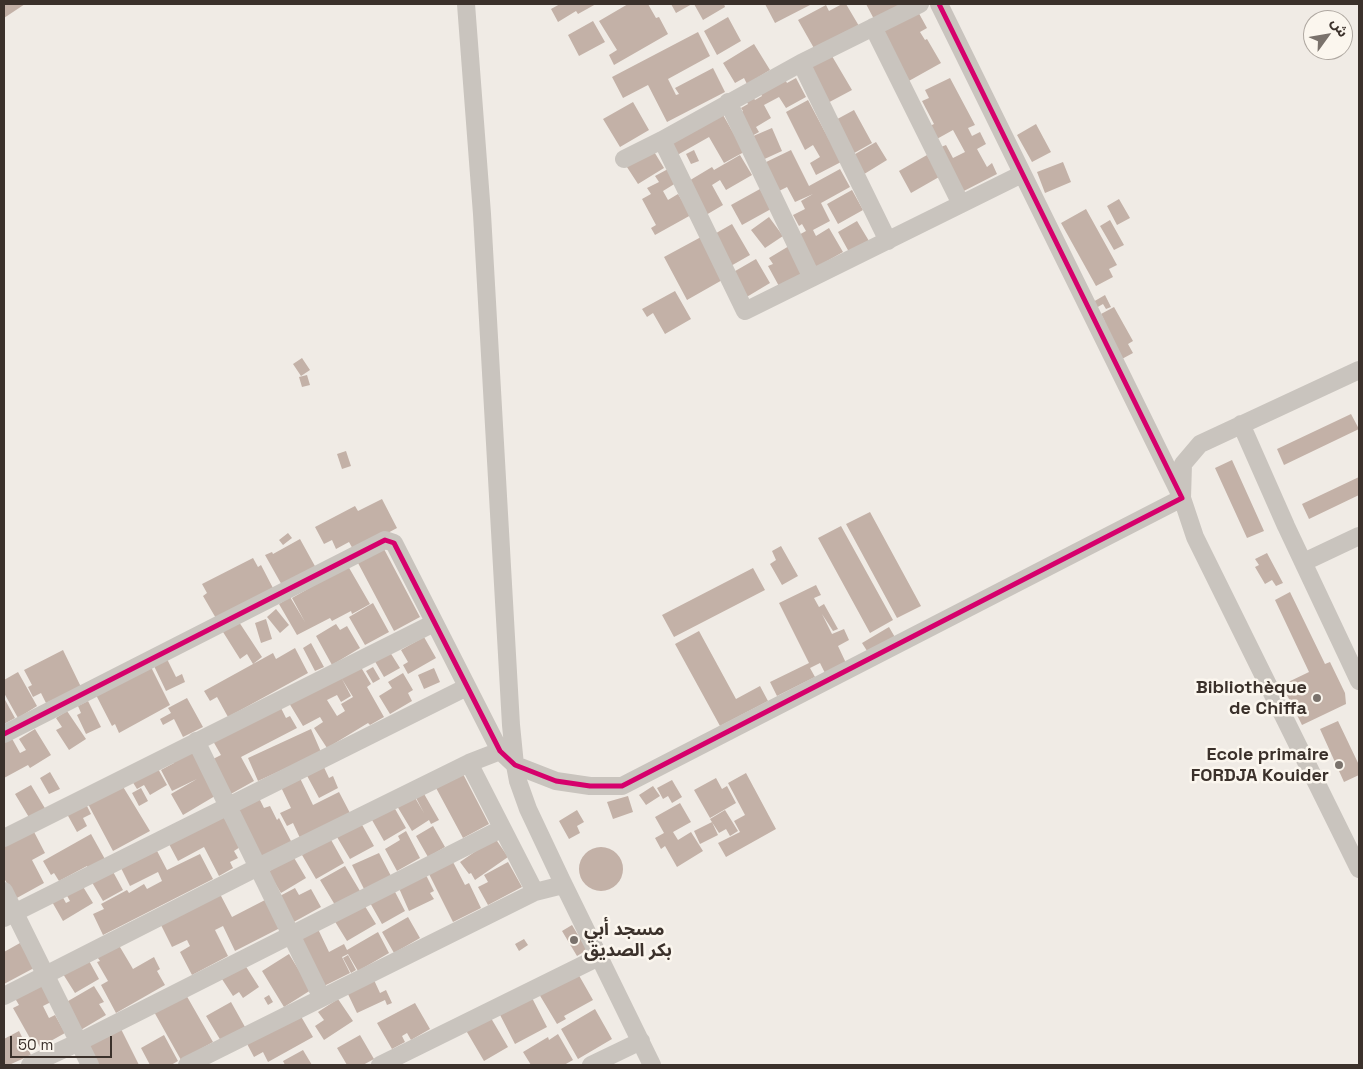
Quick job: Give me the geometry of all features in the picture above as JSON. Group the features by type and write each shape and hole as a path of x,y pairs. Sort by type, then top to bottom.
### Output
{"street":[{"path":"466,4 482,214 515,765 518,781 528,809 563,885 652,1065"},
{"path":"624,159 801,63 920,4"},
{"path":"939,4 1182,498 1195,538 1359,868"},
{"path":"873,27 961,204"},
{"path":"801,63 888,241"},
{"path":"728,102 812,278"},
{"path":"662,140 745,311 1022,174"},
{"path":"1182,498 1183,464 1200,444 1359,370"},
{"path":"1241,424 1286,526 1359,681"},
{"path":"4,734 385,540 394,543 500,751 515,765 556,781 590,786 622,786 1182,498"},
{"path":"1304,562 1359,536"},
{"path":"4,838 434,623"},
{"path":"9,915 467,688"},
{"path":"196,741 322,998"},
{"path":"4,996 468,763 500,751"},
{"path":"468,763 535,892"},
{"path":"30,1065 502,829"},
{"path":"188,1065 535,892 563,885"},
{"path":"4,891 9,915 46,975 90,1065"},
{"path":"380,1065 599,956"},
{"path":"591,1065 641,1041"}],"building":[{"path":"4,4 25,4 4,18"},
{"path":"560,4 596,4 578,14 576,11 558,22 551,9"},
{"path":"628,4 648,4 656,18 659,17 668,34 614,65 609,55 617,50 599,21"},
{"path":"671,4 692,4 676,13"},
{"path":"694,4 724,4 725,7 703,20"},
{"path":"765,4 812,4 775,23"},
{"path":"842,4 846,4 859,26 815,50 798,20 826,5 829,11"},
{"path":"866,4 908,4 875,21"},
{"path":"916,8 927,28 920,32 925,40 927,39 941,63 907,82 877,30"},
{"path":"728,17 741,41 717,55 704,31"},
{"path":"593,21 605,42 579,56 568,35"},
{"path":"698,32 710,56 668,79 676,95 679,94 675,88 713,68 725,92 667,122 648,85 623,98 612,77"},
{"path":"754,44 770,70 747,84 744,78 735,83 723,63"},
{"path":"829,51 852,90 822,106 800,67"},
{"path":"783,76 787,83 796,78 806,97 786,108 779,97 764,105 771,118 756,127 759,132 750,137 734,116 743,111 741,108 748,104 745,99 752,95 755,100 762,96 759,90"},
{"path":"950,78 975,125 968,128 972,136 980,132 986,144 977,149 987,167 992,163 997,174 958,194 941,147 946,145 953,158 965,152 953,130 935,140 928,127 934,124 922,101 929,98 925,90"},
{"path":"808,100 841,162 816,175 810,163 820,157 813,145 805,150 786,112"},
{"path":"633,102 649,130 620,147 603,119"},
{"path":"718,106 744,152 724,163 709,137 672,158 662,138"},
{"path":"854,110 872,143 849,156 830,123"},
{"path":"1036,124 1051,152 1032,162 1017,135"},
{"path":"772,128 782,151 758,162 751,137"},
{"path":"876,142 887,160 861,176 850,157"},
{"path":"650,145 664,168 638,184 623,161"},
{"path":"694,150 699,161 691,164 686,154"},
{"path":"791,150 809,186 840,169 850,187 821,203 830,221 813,230 816,236 829,228 843,252 813,269 795,237 806,231 802,224 799,226 793,215 805,209 801,201 813,194 795,202 787,187 777,192 762,164"},
{"path":"740,155 752,175 726,190 720,180 712,185 723,205 706,215 687,182 712,167 714,170"},
{"path":"927,155 939,177 911,193 899,171"},
{"path":"1063,162 1071,182 1045,193 1037,172"},
{"path":"668,169 676,183 663,191 668,200 678,194 691,215 655,235 651,228 656,225 642,199 651,194 647,188 659,182 655,176"},
{"path":"760,189 771,209 742,225 731,205"},
{"path":"852,190 863,210 838,224 827,204"},
{"path":"1119,199 1130,218 1117,225 1107,206"},
{"path":"1086,209 1117,265 1109,269 1113,277 1096,286 1061,223"},
{"path":"769,217 783,236 765,248 751,230"},
{"path":"1110,220 1124,245 1114,250 1100,226"},
{"path":"857,221 869,241 849,252 838,232"},
{"path":"732,224 750,255 729,267 711,236"},
{"path":"701,237 724,279 687,300 664,257"},
{"path":"789,246 804,274 780,288 768,266 773,264 769,258"},
{"path":"756,259 770,283 745,298 730,274"},
{"path":"675,291 691,319 665,334 653,313 647,317 642,309"},
{"path":"1105,295 1111,307 1106,309 1103,304 1096,308 1093,302"},
{"path":"1114,307 1133,341 1128,344 1133,353 1120,360 1100,325 1105,322 1101,314"},
{"path":"302,358 310,370 301,376 293,364"},
{"path":"307,375 310,385 302,387 299,377"},
{"path":"1351,414 1359,429 1284,465 1277,449"},
{"path":"346,451 351,466 342,469 337,454"},
{"path":"1232,460 1264,531 1247,538 1215,468"},
{"path":"1359,477 1359,495 1309,519 1302,504"},
{"path":"382,499 397,528 354,551 349,542 336,549 332,540 324,544 315,527 355,506 358,511"},
{"path":"870,512 921,606 897,618 846,524"},
{"path":"841,526 893,620 870,633 818,538"},
{"path":"288,533 292,538 283,545 279,540"},
{"path":"300,539 316,568 283,587 265,555 272,552 273,554"},
{"path":"781,546 798,576 782,585 770,564 776,560 772,551"},
{"path":"384,549 420,617 394,631 358,563"},
{"path":"1267,553 1283,583 1276,586 1272,580 1265,584 1255,567 1259,565 1255,559"},
{"path":"253,558 258,567 261,565 274,590 217,620 203,596 207,593 202,584"},
{"path":"348,566 370,604 352,614 351,611 332,621 330,618 297,635 279,604 290,597 305,622 292,598"},
{"path":"753,568 765,590 674,637 662,615"},
{"path":"816,585 821,595 814,598 819,607 824,604 838,629 833,631 822,614 832,634 844,629 849,640 838,646 846,663 825,673 820,663 810,668 815,677 777,696 770,682 809,663 779,603"},
{"name":"Bibliothèque de Chiffa","path":"1290,592 1325,664 1330,662 1345,693 1346,704 1302,725 1282,685 1309,672 1275,600"},
{"path":"373,603 389,632 365,645 349,617"},
{"path":"276,609 289,625 280,633 267,617"},
{"path":"266,619 272,639 261,643 255,623"},
{"path":"239,622 262,657 253,664 247,654 240,659 223,632"},
{"path":"336,624 340,630 347,626 360,648 332,665 316,636"},
{"path":"889,627 896,639 869,654 862,643"},
{"path":"699,631 736,699 760,686 768,701 720,726 675,644"},
{"path":"424,637 436,658 408,674 403,665 408,662 401,650"},
{"path":"311,643 324,667 315,671 303,648"},
{"path":"295,648 308,673 228,717 217,697 210,701 204,691 273,653 276,659"},
{"path":"388,649 400,668 384,677 373,658"},
{"path":"63,650 81,687 46,703 41,693 33,697 28,687 32,685 24,670"},
{"path":"167,659 176,677 182,674 185,682 166,691 154,666"},
{"path":"359,664 371,684 367,687 384,717 370,725 368,723 327,748 314,728 323,722 320,717 303,726 289,703","holes":["342,679 353,697 341,704 345,711 337,716 327,700 337,695 341,702 351,696"]},
{"path":"151,667 170,705 119,733 115,724 112,726 96,695"},
{"path":"373,667 380,679 373,683 366,671"},
{"path":"434,668 440,682 424,689 418,675"},
{"path":"18,672 37,706 18,718 4,693 4,680"},
{"path":"403,673 413,690 408,693 412,701 390,714 379,696 392,688 388,682"},
{"path":"4,698 15,718 4,724"},
{"path":"187,698 203,727 183,737 174,719 163,725 160,719 171,713 168,708"},
{"path":"88,701 101,727 86,734 77,715 81,713 78,706"},
{"path":"280,706 286,718 290,716 297,728 241,757 254,781 229,795 211,760 221,755 213,741"},
{"path":"67,711 86,739 69,750 56,730 62,727 56,718"},
{"path":"1338,721 1359,765 1359,775 1344,782 1320,729"},
{"path":"35,729 51,755 30,768 28,765 4,778 4,739 10,735 20,753 26,750 19,739"},
{"path":"311,729 321,752 258,781 248,758"},
{"path":"191,750 215,796 183,815 171,794 197,779 172,791 161,770 174,763 172,760"},
{"path":"322,763 329,778 333,776 338,788 319,798 305,772"},
{"path":"157,767 167,785 150,795 144,785 137,789 132,781"},
{"path":"50,772 60,789 49,794 40,778"},
{"path":"462,772 489,824 463,838 435,786"},
{"path":"746,773 776,829 726,857 718,843 740,832 734,821 745,815 728,783"},
{"path":"298,774 313,805 339,792 350,813 300,838 293,823 287,826 280,813 291,808 279,783"},
{"path":"716,778 722,789 727,786 736,803 710,818 694,790"},
{"path":"672,780 682,797 672,803 668,796 663,799 657,788"},
{"path":"31,785 46,810 30,819 15,794"},
{"path":"122,785 150,831 113,851 88,804"},
{"path":"653,786 660,796 646,805 639,795"},
{"path":"141,788 148,801 139,806 132,793"},
{"path":"423,792 439,820 431,824 429,820 412,831 397,806 414,796 424,813 415,796"},
{"path":"257,794 264,808 270,806 277,820 279,818 292,843 260,859 233,807"},
{"path":"628,796 633,812 613,819 607,802"},
{"path":"680,803 691,822 673,832 678,840 691,832 703,851 677,867 665,846 661,849 655,838 664,833 655,817"},
{"path":"86,804 91,814 83,818 87,826 77,832 67,814"},
{"path":"394,807 406,828 384,841 372,820"},
{"path":"577,810 584,822 577,826 580,833 569,839 559,821"},
{"path":"725,810 738,831 730,836 726,829 719,833 710,819"},
{"path":"221,812 240,847 234,851 238,858 230,862 233,868 219,876 204,847 178,861 169,844"},
{"path":"712,822 718,835 700,844 694,831"},
{"path":"361,823 374,846 350,859 337,837"},
{"path":"433,826 445,847 428,857 416,836"},
{"path":"32,828 45,853 32,860 44,883 15,899 4,878 4,843"},
{"path":"406,831 420,858 397,871 385,849 400,840 398,836"},
{"path":"91,834 106,861 89,870 87,866 59,881 54,873 51,875 43,861"},
{"path":"330,838 344,863 316,879 302,855"},
{"path":"495,838 508,857 475,880 460,862"},
{"path":"155,847 167,870 200,854 213,879 103,935 93,914 104,909 101,904 127,890 129,893 144,884 147,889 162,881 158,872 130,886 120,866"},
{"path":"601,847 613,851 619,857 623,869 619,881 613,887 601,891 589,887 583,881 579,869 583,857 589,851"},
{"path":"379,853 391,876 364,889 352,865"},
{"path":"293,856 306,878 281,893 268,872"},
{"path":"453,862 465,885 469,883 481,908 453,922 429,874"},
{"path":"508,862 522,887 488,905 478,887 488,882 484,875"},
{"path":"345,866 360,891 335,905 320,880"},
{"path":"111,868 123,890 103,901 90,879"},
{"path":"425,873 434,891 430,893 434,899 409,911 398,886"},
{"path":"82,885 93,903 63,921 51,900 61,894 66,903 70,901 66,894"},
{"path":"295,888 299,895 311,889 321,907 292,923 278,897"},
{"path":"393,888 405,911 382,924 369,901"},
{"path":"220,894 232,917 265,900 280,928 235,951 223,926 215,930 228,956 192,975 180,952 190,946 187,940 172,947 161,925"},
{"path":"363,903 376,924 347,941 334,920"},
{"path":"408,917 420,938 394,953 382,932"},
{"path":"572,925 587,950 577,956 562,931"},
{"path":"317,927 329,952 344,944 347,950 378,932 389,953 358,971 348,954 342,957 350,973 324,986 298,936"},
{"path":"524,939 528,945 519,951 515,944"},
{"path":"117,942 133,969 154,957 160,969 157,971 165,985 116,1013 101,985 108,981 97,962 100,961 95,954"},
{"path":"20,943 34,968 4,984 4,952"},
{"path":"289,954 311,990 284,1007 262,971"},
{"path":"348,955 356,970 351,973 343,958"},
{"path":"88,959 99,979 75,993 63,974"},
{"path":"243,962 259,987 243,998 239,992 233,996 220,976"},
{"path":"577,972 593,1000 564,1016 566,1019 557,1024 539,994"},
{"path":"374,980 380,993 386,990 392,1003 387,1005 385,1000 357,1013 347,992"},
{"path":"39,981 51,1002 43,1006 49,1018 55,1015 65,1033 40,1047 35,1038 31,1040 13,1008 19,1005 13,995"},
{"path":"94,986 104,1002 99,1004 106,1015 79,1031 63,1004"},
{"path":"185,993 213,1042 181,1060 153,1010"},
{"path":"530,994 547,1027 515,1044 498,1011"},
{"path":"269,995 273,1002 268,1005 264,998"},
{"path":"338,999 353,1021 324,1040 315,1026 324,1020 318,1012"},
{"path":"231,1002 245,1027 221,1041 206,1016"},
{"path":"415,1003 430,1029 411,1040 407,1033 402,1036 405,1042 392,1049 377,1023"},
{"path":"595,1009 612,1039 578,1059 561,1029"},
{"path":"299,1013 313,1037 268,1062 263,1052 254,1057 246,1042"},
{"path":"488,1013 508,1047 484,1061 464,1027"},
{"path":"119,1025 139,1065 99,1065 87,1041"},
{"path":"19,1031 31,1055 9,1065 4,1065 4,1039"},
{"path":"558,1034 573,1060 564,1065 531,1065 523,1052 548,1037 549,1040"},
{"path":"164,1035 178,1061 171,1065 150,1065 141,1048"},
{"path":"360,1035 374,1059 363,1065 347,1065 337,1048"},
{"path":"303,1050 312,1065 285,1065 283,1061"}],"cycle path":[{"path":"4,734 385,540 394,543 500,751 515,765 556,781 590,786 622,786 1182,498 939,4"}],"place":[{"name":"Bibliothèque de Chiffa","path":"1317,698"},
{"name":"Ecole primaire FORDJA Kouider","path":"1339,765"},
{"name":"مسجد أبي بكر الصديق","path":"574,940"}]}
